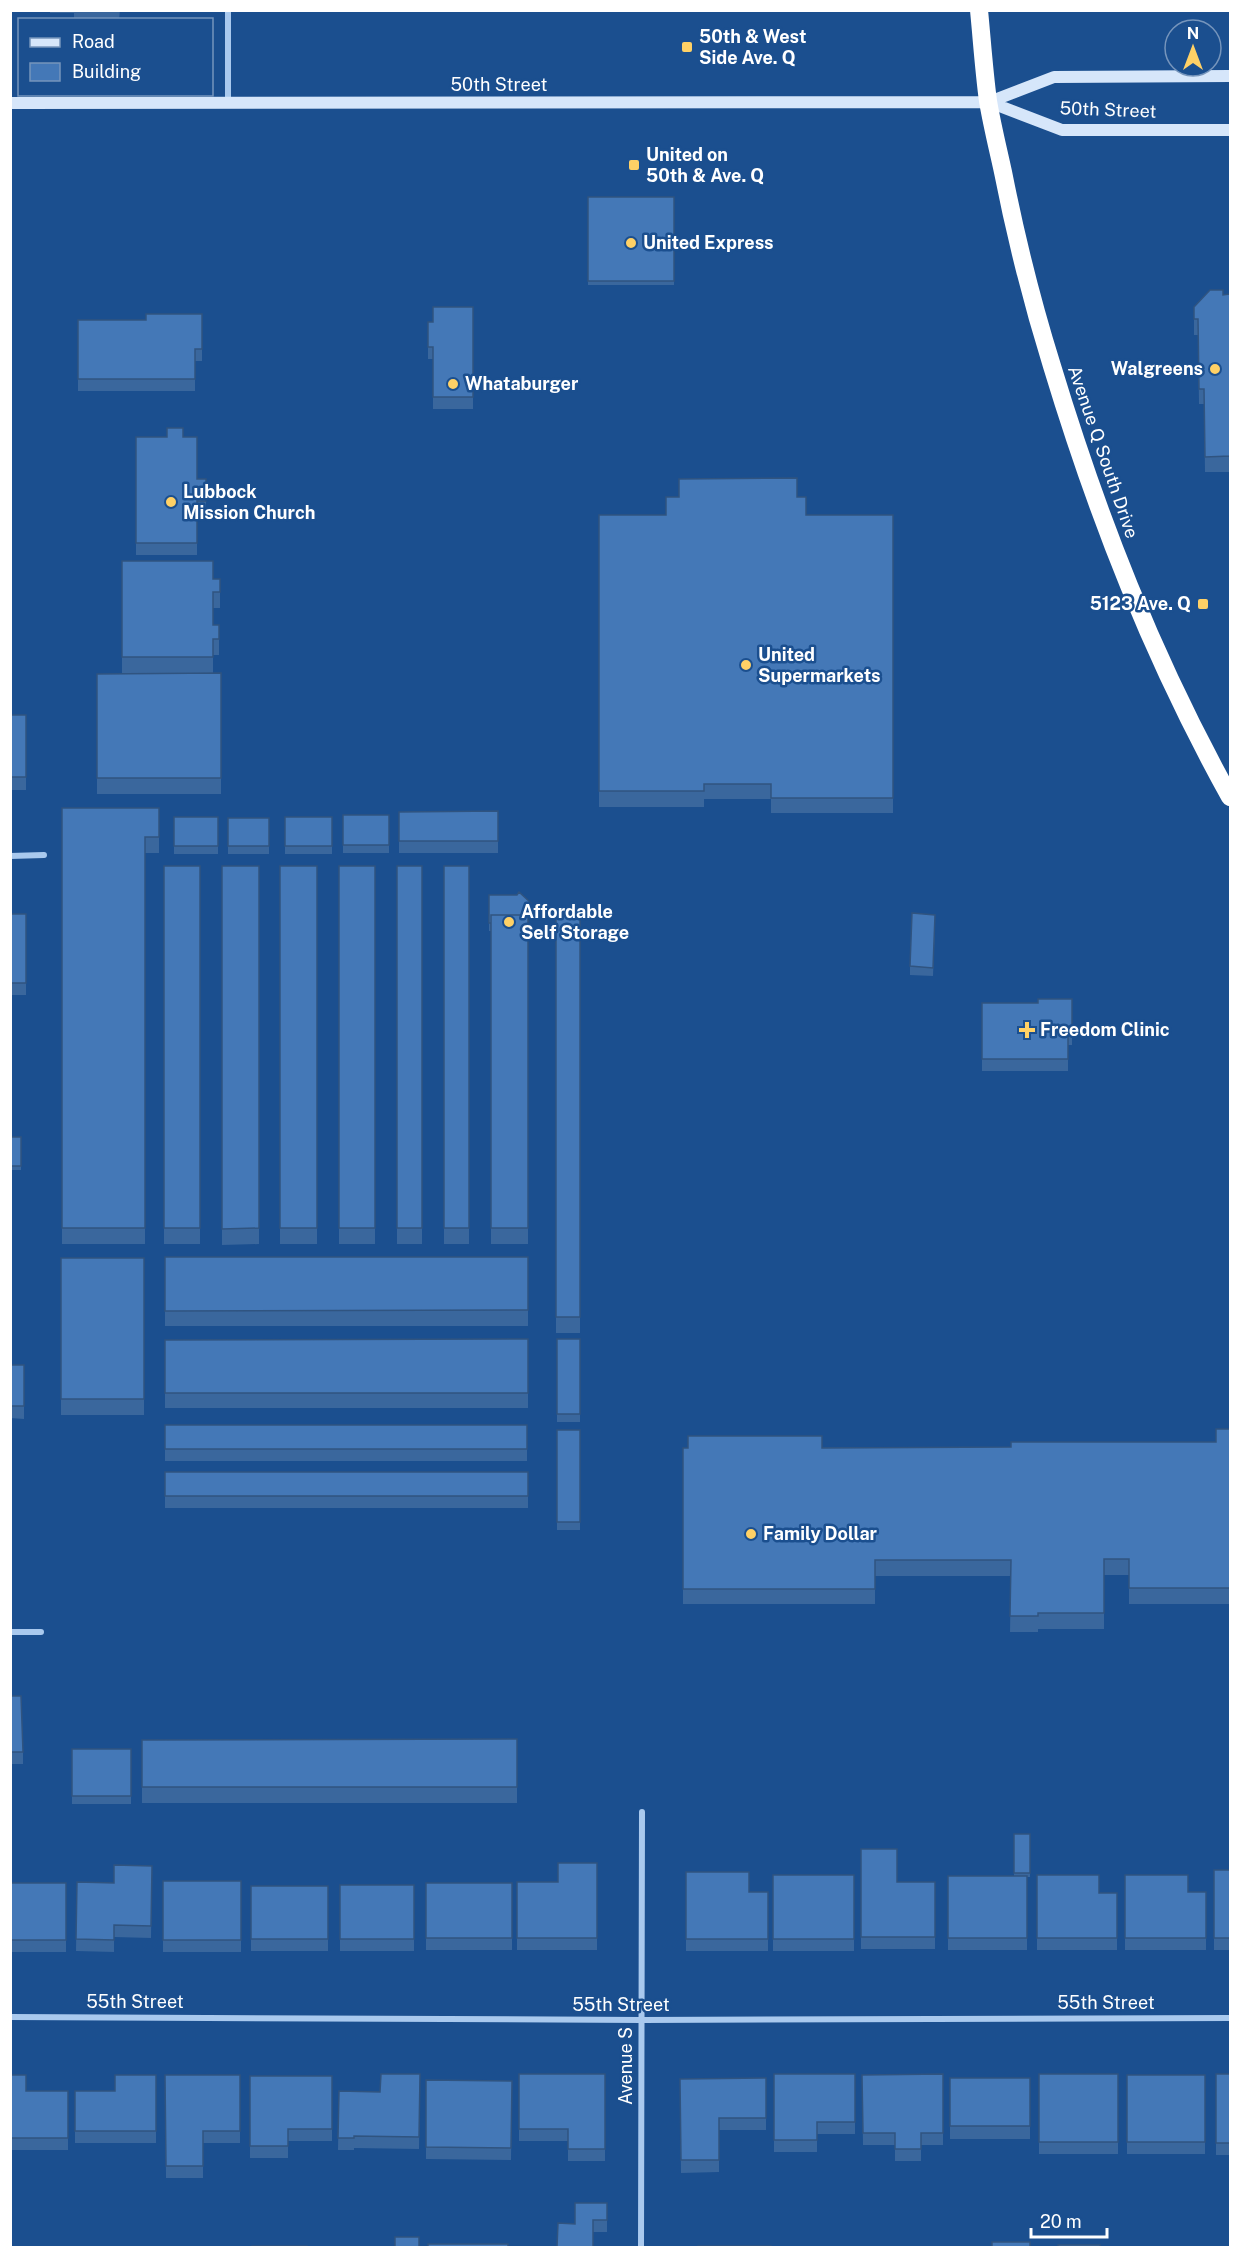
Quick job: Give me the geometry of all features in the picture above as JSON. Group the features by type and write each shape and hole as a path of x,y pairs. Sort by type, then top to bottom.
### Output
{"highway":[{"name":"Avenue Q South Drive","path":"979,10 988,102 1031,299 1067,416 1106,530 1152,643 1200,743 1230,797"}],"main road":[{"name":"50th Street","path":"10,103 988,102 1054,77 1230,76"},
{"name":"50th Street","path":"988,102 1062,130 1230,130"}],"street":[{"path":"228,10 228,103"},
{"path":"10,856 44,855"},
{"path":"10,1632 41,1632"},
{"name":"Avenue S","path":"640,2247 642,1812"},
{"name":"55th Street","path":"10,2017 642,2020 1230,2018"}],"building":[{"name":"United Express","path":"588,197 674,197 674,281 588,281"},
{"name":"Walgreens","path":"1210,290 1223,290 1223,295 1230,294 1230,456 1205,457 1204,389 1199,389 1198,319 1194,319 1194,307"},
{"name":"Whataburger","path":"433,307 473,307 473,397 433,397 433,347 428,347 428,322 433,322"},
{"path":"146,314 202,314 202,349 195,349 195,379 78,379 78,320 146,320"},
{"name":"Lubbock Mission Church","path":"167,428 183,428 183,437 197,437 197,479 206,479 206,501 197,501 197,543 136,543 136,437 167,437"},
{"name":"United Supermarkets","path":"797,478 797,497 806,497 806,515 893,515 893,798 771,798 771,784 704,784 704,791 599,791 599,515 666,515 666,497 679,497 679,479"},
{"path":"122,561 213,561 213,579 220,579 220,592 213,592 213,625 219,625 219,639 213,639 213,657 122,657"},
{"path":"221,673 221,778 97,778 97,674"},
{"path":"10,715 26,715 26,777 10,777"},
{"path":"62,808 159,808 159,837 145,837 145,1228 62,1228"},
{"path":"498,811 498,841 399,841 399,812"},
{"path":"343,815 389,815 389,845 343,845"},
{"path":"174,817 218,817 218,846 174,846"},
{"path":"285,817 332,817 332,846 285,846"},
{"path":"228,818 269,818 269,846 228,846"},
{"path":"164,866 200,866 200,1228 164,1228"},
{"path":"222,866 259,866 259,1228 222,1229"},
{"path":"280,866 317,866 317,1228 280,1228"},
{"path":"339,866 375,866 375,1228 339,1228"},
{"path":"397,866 422,866 422,1228 397,1228"},
{"path":"444,866 469,866 469,1228 444,1228"},
{"path":"519,892 531,903 528,906 528,915 491,915 491,923 489,923 489,895 517,895"},
{"path":"556,912 580,912 580,1317 556,1317"},
{"path":"912,913 935,915 933,968 910,966"},
{"path":"10,914 26,914 26,983 10,983"},
{"path":"491,915 528,915 528,1228 491,1228"},
{"name":"Freedom Clinic","path":"1038,999 1072,999 1072,1033 1068,1033 1068,1059 982,1059 982,1003 1038,1003"},
{"path":"10,1137 21,1137 21,1166 10,1166"},
{"path":"165,1257 528,1257 528,1310 165,1311"},
{"path":"61,1258 144,1258 144,1399 61,1399"},
{"path":"528,1339 528,1393 165,1393 165,1340"},
{"path":"557,1339 580,1339 580,1414 557,1414"},
{"path":"10,1365 24,1365 24,1406 10,1406"},
{"path":"165,1425 527,1425 527,1449 165,1449"},
{"path":"1216,1429 1230,1429 1230,1588 1129,1588 1129,1559 1104,1559 1104,1613 1038,1613 1038,1616 1010,1616 1011,1560 875,1560 875,1589 683,1589 683,1448 688,1448 688,1436 822,1436 822,1448 1011,1447 1011,1442 1216,1442"},
{"path":"557,1430 580,1430 580,1522 557,1522"},
{"path":"165,1472 528,1472 528,1496 165,1496"},
{"path":"10,1696 21,1696 23,1752 10,1752"},
{"path":"517,1739 517,1787 142,1787 142,1740"},
{"path":"72,1749 131,1749 131,1796 72,1796"},
{"path":"1014,1834 1030,1834 1030,1873 1014,1873"},
{"path":"861,1849 897,1849 897,1882 935,1882 935,1937 861,1937"},
{"path":"558,1863 597,1863 597,1938 517,1938 517,1882 558,1882"},
{"path":"114,1865 152,1866 151,1926 114,1925 114,1940 76,1939 77,1882 114,1883"},
{"path":"1214,1870 1230,1870 1230,1938 1214,1938"},
{"path":"686,1872 749,1872 749,1892 768,1892 768,1939 686,1939"},
{"path":"773,1875 854,1875 854,1939 773,1939"},
{"path":"1037,1875 1099,1875 1099,1893 1117,1893 1117,1938 1037,1938"},
{"path":"1125,1875 1188,1875 1188,1892 1206,1892 1206,1938 1125,1938"},
{"path":"948,1876 1027,1876 1027,1938 948,1938"},
{"path":"163,1881 241,1881 241,1940 163,1940"},
{"path":"10,1883 66,1883 66,1940 10,1940"},
{"path":"426,1883 512,1883 512,1938 426,1938"},
{"path":"340,1885 414,1885 414,1939 340,1939"},
{"path":"251,1886 328,1886 328,1939 251,1939"},
{"path":"381,2074 420,2074 419,2137 354,2136 354,2138 338,2138 339,2091 380,2092"},
{"path":"519,2074 605,2074 605,2149 568,2149 568,2129 519,2129"},
{"path":"774,2074 855,2074 855,2122 817,2122 817,2140 774,2140"},
{"path":"943,2074 943,2133 921,2133 921,2149 895,2149 895,2133 863,2133 862,2075"},
{"path":"1039,2074 1118,2074 1118,2142 1039,2142"},
{"path":"1216,2074 1230,2074 1230,2143 1216,2143"},
{"path":"10,2075 26,2075 26,2091 68,2091 68,2138 10,2138"},
{"path":"115,2075 156,2075 156,2131 75,2131 75,2091 115,2091"},
{"path":"165,2075 240,2075 240,2131 203,2131 203,2166 166,2166"},
{"path":"1127,2075 1205,2075 1205,2142 1127,2142"},
{"path":"250,2076 332,2076 332,2129 288,2129 288,2146 250,2146"},
{"path":"766,2078 766,2118 719,2118 719,2160 681,2160 680,2079"},
{"path":"950,2078 1030,2078 1030,2126 950,2126"},
{"path":"426,2080 512,2081 511,2148 426,2147"},
{"path":"575,2203 607,2203 607,2220 593,2220 593,2247 557,2247 558,2223 575,2224"},
{"path":"395,2237 419,2237 419,2247 395,2247"},
{"path":"992,2242 1030,2242 1030,2247 992,2247"},
{"path":"428,2244 508,2244 508,2247 428,2247"},
{"path":"1058,2245 1100,2245 1100,2247 1058,2247"},
{"path":"307,2246 307,2247 252,2247"},
{"path":"771,2246 771,2247 698,2247"}],"place":[{"name":"50th & West Side Ave. Q","path":"687,47"},
{"name":"United on 50th & Ave. Q","path":"634,165"},
{"name":"United Express","path":"631,243"},
{"name":"Walgreens","path":"1215,369"},
{"name":"Whataburger","path":"453,384"},
{"name":"Lubbock Mission Church","path":"171,502"},
{"name":"5123 Ave. Q","path":"1203,604"},
{"name":"United Supermarkets","path":"746,665"},
{"name":"Affordable Self Storage","path":"509,922"},
{"name":"Freedom Clinic","path":"1027,1030"},
{"name":"Family Dollar","path":"751,1534"}]}
